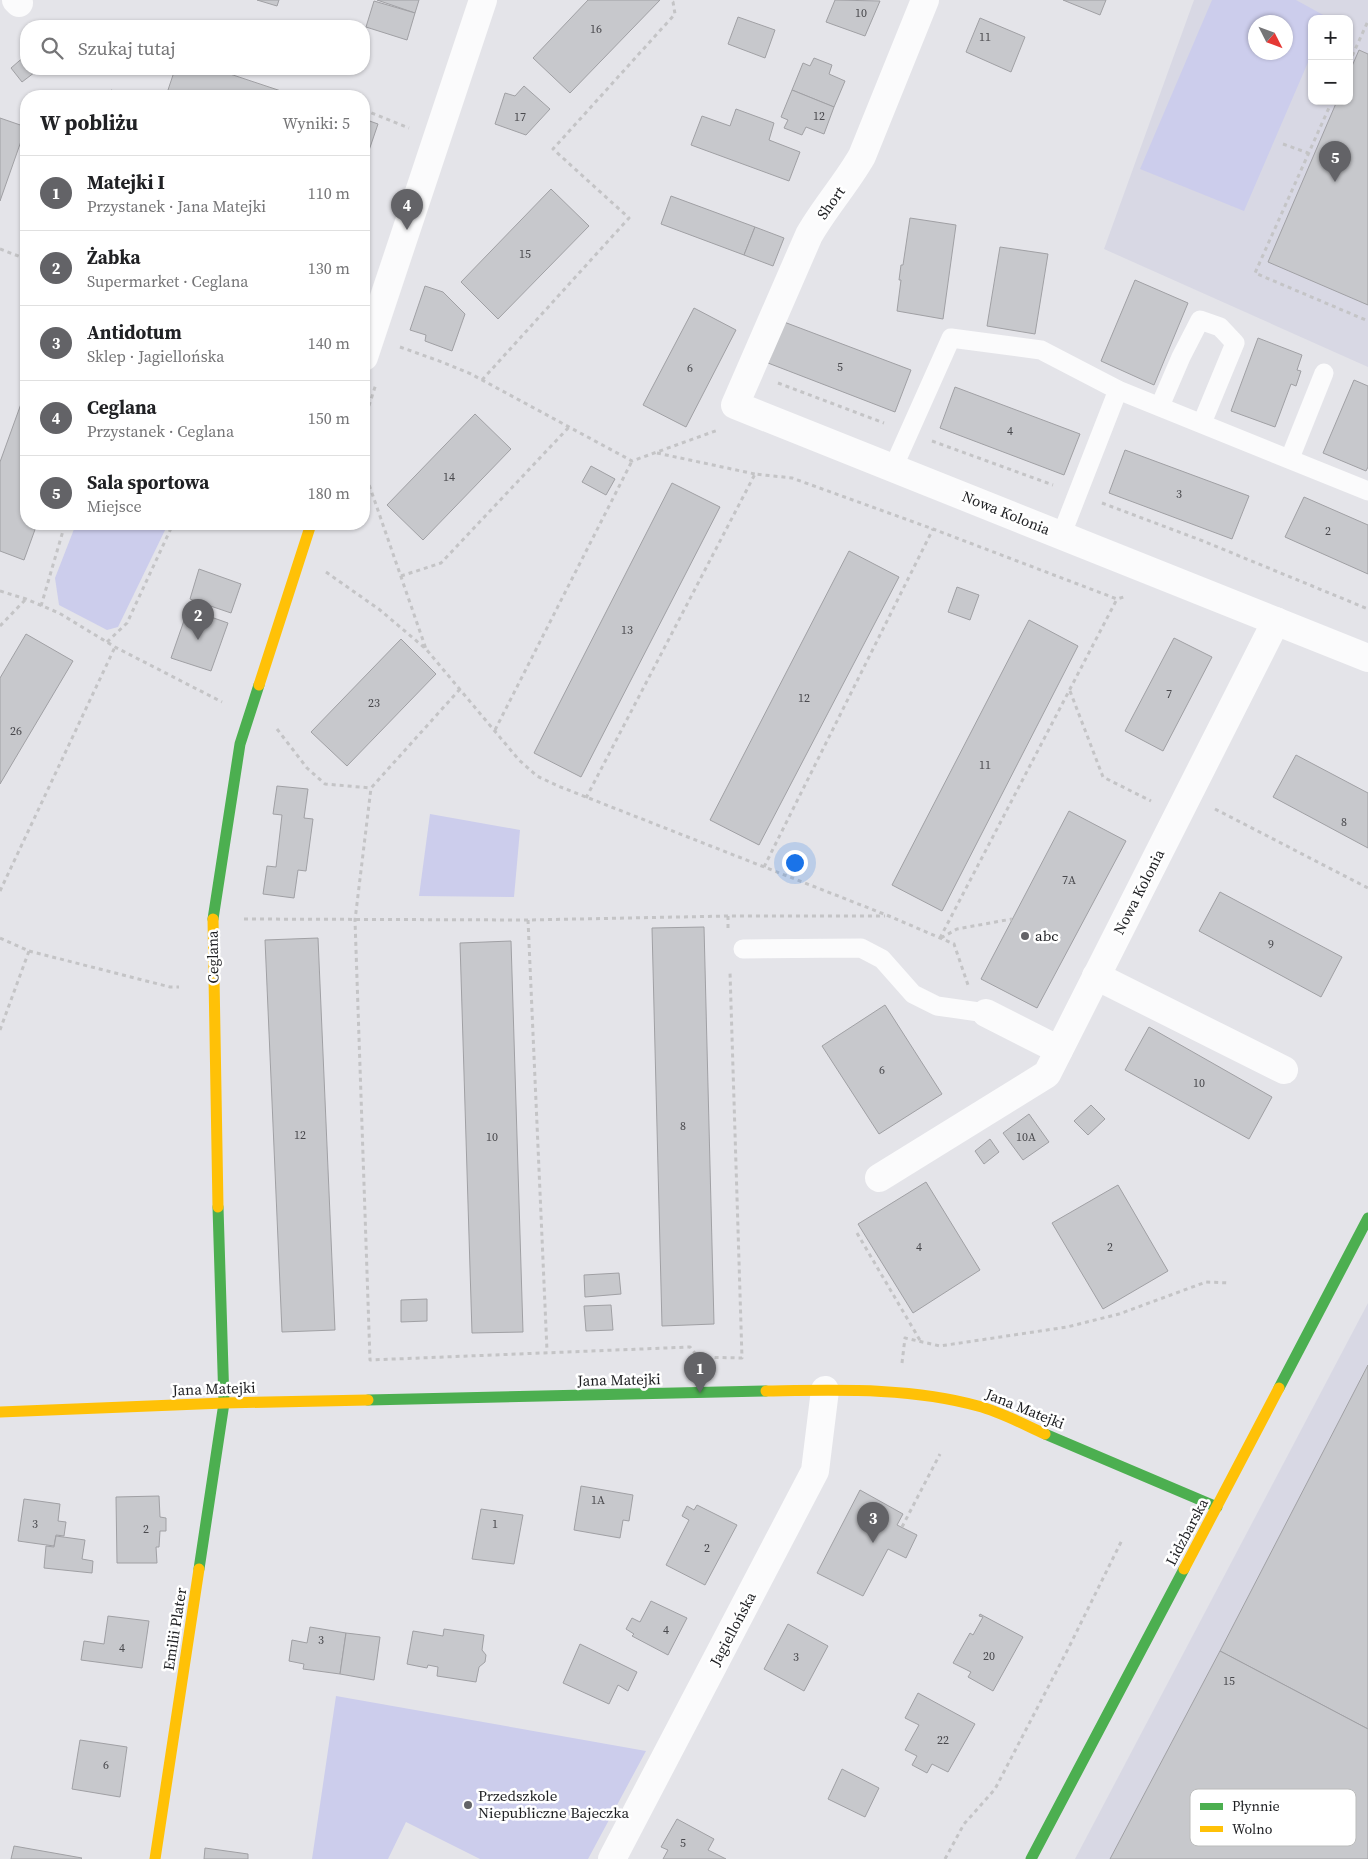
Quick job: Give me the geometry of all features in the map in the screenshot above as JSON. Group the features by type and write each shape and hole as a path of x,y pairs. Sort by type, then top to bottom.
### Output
{"street":[{"path":"370,339 482,0"},
{"name":"Short","path":"735,406 809,234 821,214 849,178 862,156 925,0"},
{"name":"Nowa Kolonia","path":"735,406 1368,658"},
{"name":"Ceglana","path":"224,1403 215,1094 213,920 240,744 309,530"},
{"name":"Nowa Kolonia","path":"879,1178 1047,1074 1276,621"},
{"path":"1096,976 1284,1070"},
{"path":"986,1013 1059,1050"},
{"name":"Lidzbarska","path":"1031,1859 1368,1218"},
{"name":"Jana Matejki","path":"0,1412 224,1403 825,1390 933,1395 980,1406 1217,1507"},
{"name":"Jagiellońska","path":"612,1859 816,1471 825,1390"},
{"name":"Emilii Plater","path":"155,1859 224,1403"}],"lane":[{"path":"1160,406 1181,357 1200,320 1220,327 1235,343 1202,423"},
{"path":"893,468 951,338 1041,350 1118,390 1368,491"},
{"path":"1290,458 1324,373"},
{"path":"1061,536 1118,390"},
{"path":"744,950 861,948 882,959 913,994 937,1006 986,1013"}],"path":[{"path":"482,380 629,218 553,149 675,14 674,2 671,0"},
{"path":"1350,60 1368,20"},
{"path":"1330,105 1255,273 1368,321"},
{"path":"370,112 412,130"},
{"path":"1283,144 1308,154"},
{"path":"0,249 20,257"},
{"path":"398,346 442,362 482,380 632,461"},
{"path":"494,730 632,461 722,429 735,406"},
{"path":"401,576 441,562 569,427"},
{"path":"656,453 755,474 792,478 1117,599 1131,594 1163,576"},
{"path":"586,798 755,474"},
{"path":"370,487 426,649"},
{"path":"764,867 933,529"},
{"path":"41,606 63,530"},
{"path":"107,642 127,624 170,530"},
{"path":"326,571 380,610 426,649 530,771 586,798 889,916 954,944 970,990 986,1013"},
{"path":"0,591 26,599 58,613 115,647 208,694"},
{"path":"0,626 26,599"},
{"path":"940,938 1117,599"},
{"path":"0,891 115,647"},
{"path":"460,689 371,788 355,920 370,1360 690,1347 698,1357 742,1358 730,965"},
{"path":"1070,690 1103,777 1183,805 1368,888"},
{"path":"270,724 276,728 307,768 325,784 371,788"},
{"path":"213,920 528,920 728,916 889,916"},
{"path":"728,916 729,936"},
{"path":"940,938 957,929 1012,919"},
{"path":"528,920 547,1352"},
{"path":"0,938 29,951 170,988 179,986"},
{"path":"0,1030 29,951"},
{"path":"857,1233 922,1342"},
{"path":"902,1366 905,1338 940,1346 1067,1327 1119,1314 1206,1282 1230,1283"},
{"path":"902,1527 940,1454"},
{"path":"945,1859 964,1824 995,1789 1122,1540"}],"shaded area":[{"path":"1194,0 1368,0 1368,367 1104,249"},
{"path":"1212,0 1296,0 1323,15 1308,15 1308,62 1244,211 1140,169"},
{"path":"74,530 165,530 118,627 107,630 59,605 55,578"},
{"path":"430,814 520,830 514,897 419,896"},
{"path":"1368,1303 1368,1859 1075,1859"},
{"name":"Przedszkole Niepubliczne Bajeczka","path":"336,1696 646,1751 588,1859 480,1859 406,1822 388,1859 312,1859"}],"building":[{"path":"257,0 279,0 277,6"},
{"path":"377,0 419,0 415,13"},
{"path":"588,0 660,0 570,93 533,58"},
{"path":"835,0 880,1 865,36 826,22"},
{"path":"1063,0 1106,0 1100,15"},
{"path":"374,1 415,13 407,40 370,28 370,20 368,20"},
{"path":"738,17 775,30 765,58 728,44"},
{"path":"980,18 1025,37 1011,72 966,52"},
{"path":"1359,50 1368,54 1368,305 1268,262 1335,105 1353,105 1353,64"},
{"path":"814,58 832,65 829,74 845,81 834,107 792,90 803,63 810,66"},
{"path":"20,60 20,75 31,75 22,82 11,68"},
{"path":"173,75 233,75 278,90 168,90"},
{"path":"524,86 550,109 526,135 495,124 505,93 515,96"},
{"path":"792,90 834,107 824,134 806,127 802,135 784,128 788,120 781,117"},
{"path":"736,109 774,123 769,140 800,152 789,181 691,145 702,116 730,126"},
{"path":"0,118 20,125 20,144 0,201"},
{"path":"370,121 378,124 370,147"},
{"path":"551,189 589,226 498,319 461,282"},
{"path":"671,196 755,227 744,255 661,224"},
{"path":"910,218 956,225 943,319 897,311 901,265 903,265"},
{"path":"755,227 784,238 773,266 744,255"},
{"path":"1000,247 1048,254 1035,334 987,326"},
{"path":"1135,280 1188,303 1154,385 1101,361"},
{"path":"425,286 443,292 465,314 452,351 425,341 426,335 410,330"},
{"path":"694,308 736,330 686,427 643,405"},
{"path":"784,322 911,370 895,412 768,363"},
{"path":"1258,338 1302,355 1297,370 1301,371 1296,386 1291,384 1275,427 1231,411"},
{"path":"1354,380 1368,386 1368,467 1366,471 1323,453"},
{"path":"955,387 1080,434 1064,475 940,428"},
{"path":"20,407 20,530 35,530 24,560 0,551 0,462"},
{"path":"475,414 511,449 423,540 387,505"},
{"path":"1125,450 1249,496 1232,539 1109,493"},
{"path":"591,466 615,479 606,495 582,482"},
{"path":"672,483 720,507 581,777 534,753"},
{"path":"1304,497 1368,525 1368,574 1285,537"},
{"path":"849,551 899,577 759,845 710,820"},
{"path":"199,569 241,584 231,613 190,599"},
{"path":"957,587 979,595 970,620 948,612"},
{"path":"188,609 228,623 211,671 171,658"},
{"path":"1029,620 1078,646 942,911 892,885"},
{"path":"26,634 73,661 0,784 0,678"},
{"path":"1174,638 1212,657 1163,751 1125,731"},
{"path":"401,639 436,674 347,766 311,732"},
{"path":"1296,755 1368,793 1368,848 1273,797"},
{"path":"277,786 308,789 304,818 313,819 306,871 298,870 294,898 263,894 267,866 276,867 282,815 273,814"},
{"path":"1069,811 1126,841 1037,1008 981,979"},
{"path":"1220,892 1342,957 1321,997 1199,931"},
{"path":"704,927 714,1324 662,1326 652,928"},
{"path":"318,938 335,1330 282,1332 265,940"},
{"path":"511,941 523,1332 472,1333 460,943"},
{"path":"885,1005 942,1094 879,1134 822,1046"},
{"path":"1149,1027 1272,1097 1249,1139 1125,1070"},
{"path":"1091,1105 1105,1119 1088,1135 1074,1121"},
{"path":"1029,1114 1049,1142 1023,1160 1003,1133"},
{"path":"990,1139 999,1152 984,1164 975,1151"},
{"path":"926,1182 980,1270 913,1313 858,1224"},
{"path":"1118,1185 1168,1271 1103,1309 1052,1223"},
{"path":"619,1273 621,1294 585,1297 584,1275"},
{"path":"427,1299 427,1321 401,1322 401,1300"},
{"path":"611,1305 613,1330 586,1331 584,1306"},
{"path":"1368,1365 1368,1729 1220,1651"},
{"path":"581,1486 633,1495 629,1521 623,1520 620,1538 574,1530"},
{"path":"860,1490 903,1514 897,1525 917,1535 906,1558 888,1549 863,1596 817,1573"},
{"path":"159,1496 160,1517 166,1518 166,1531 160,1531 159,1547 156,1547 157,1563 117,1563 116,1497"},
{"path":"24,1499 60,1504 58,1521 66,1522 64,1536 56,1535 54,1546 18,1541"},
{"path":"697,1505 737,1525 705,1585 666,1565 689,1520 682,1516 687,1506 694,1510"},
{"path":"481,1509 523,1515 514,1564 472,1559"},
{"path":"56,1536 85,1540 82,1559 93,1561 92,1573 44,1568 46,1546 54,1547"},
{"path":"651,1601 687,1618 668,1655 632,1636 634,1634 626,1629 632,1618 640,1622"},
{"path":"980,1614 1023,1637 993,1691 968,1677 971,1672 953,1663 970,1633 973,1635 983,1617 979,1616"},
{"path":"108,1616 149,1621 142,1668 81,1660 84,1641 104,1644"},
{"path":"788,1624 828,1646 804,1691 764,1669"},
{"path":"310,1627 346,1633 340,1674 303,1669 304,1664 289,1661 292,1640 307,1643"},
{"path":"444,1629 484,1635 482,1650 486,1655 485,1662 479,1667 476,1682 437,1676 438,1667 428,1665 427,1668 407,1664 413,1631 443,1636"},
{"path":"346,1633 380,1637 374,1680 340,1674"},
{"path":"580,1644 637,1672 628,1691 618,1685 609,1704 563,1683"},
{"path":"1220,1651 1368,1729 1368,1859 1110,1859"},
{"path":"918,1693 975,1724 948,1772 932,1764 927,1773 912,1765 917,1756 905,1750 919,1725 905,1718"},
{"path":"80,1740 127,1747 120,1797 72,1789"},
{"path":"842,1769 879,1788 865,1817 828,1799"},
{"path":"677,1819 714,1839 708,1850 726,1859 663,1859 668,1850 661,1847"},
{"path":"14,1846 82,1858 11,1859"},
{"path":"205,1848 248,1854 248,1859 204,1859"}],"traffic: fast":[{"path":"213,919 240,744 259,685"},
{"path":"199,1569 224,1403 218,1207"},
{"path":"1279,1388 1368,1218"},
{"path":"368,1400 766,1391"},
{"path":"1045,1434 1217,1507"},
{"path":"1031,1859 1184,1569"}],"traffic: slow":[{"path":"259,685 309,530"},
{"path":"213,919 218,1207"},
{"path":"1184,1569 1279,1388"},
{"path":"766,1391 873,1391 952,1400 1012,1418 1045,1434"},
{"path":"0,1412 224,1403 368,1400"},
{"path":"155,1859 199,1569"}],"place":[{"name":"Sala sportowa","path":"1335,182"},
{"name":"Ceglana","path":"407,230"},
{"name":"Żabka","path":"198,640"},
{"name":"abc","path":"1025,936"},
{"name":"Matejki I","path":"700,1393"},
{"name":"Antidotum","path":"873,1543"},
{"name":"Przedszkole Niepubliczne Bajeczka","path":"468,1805"}]}
